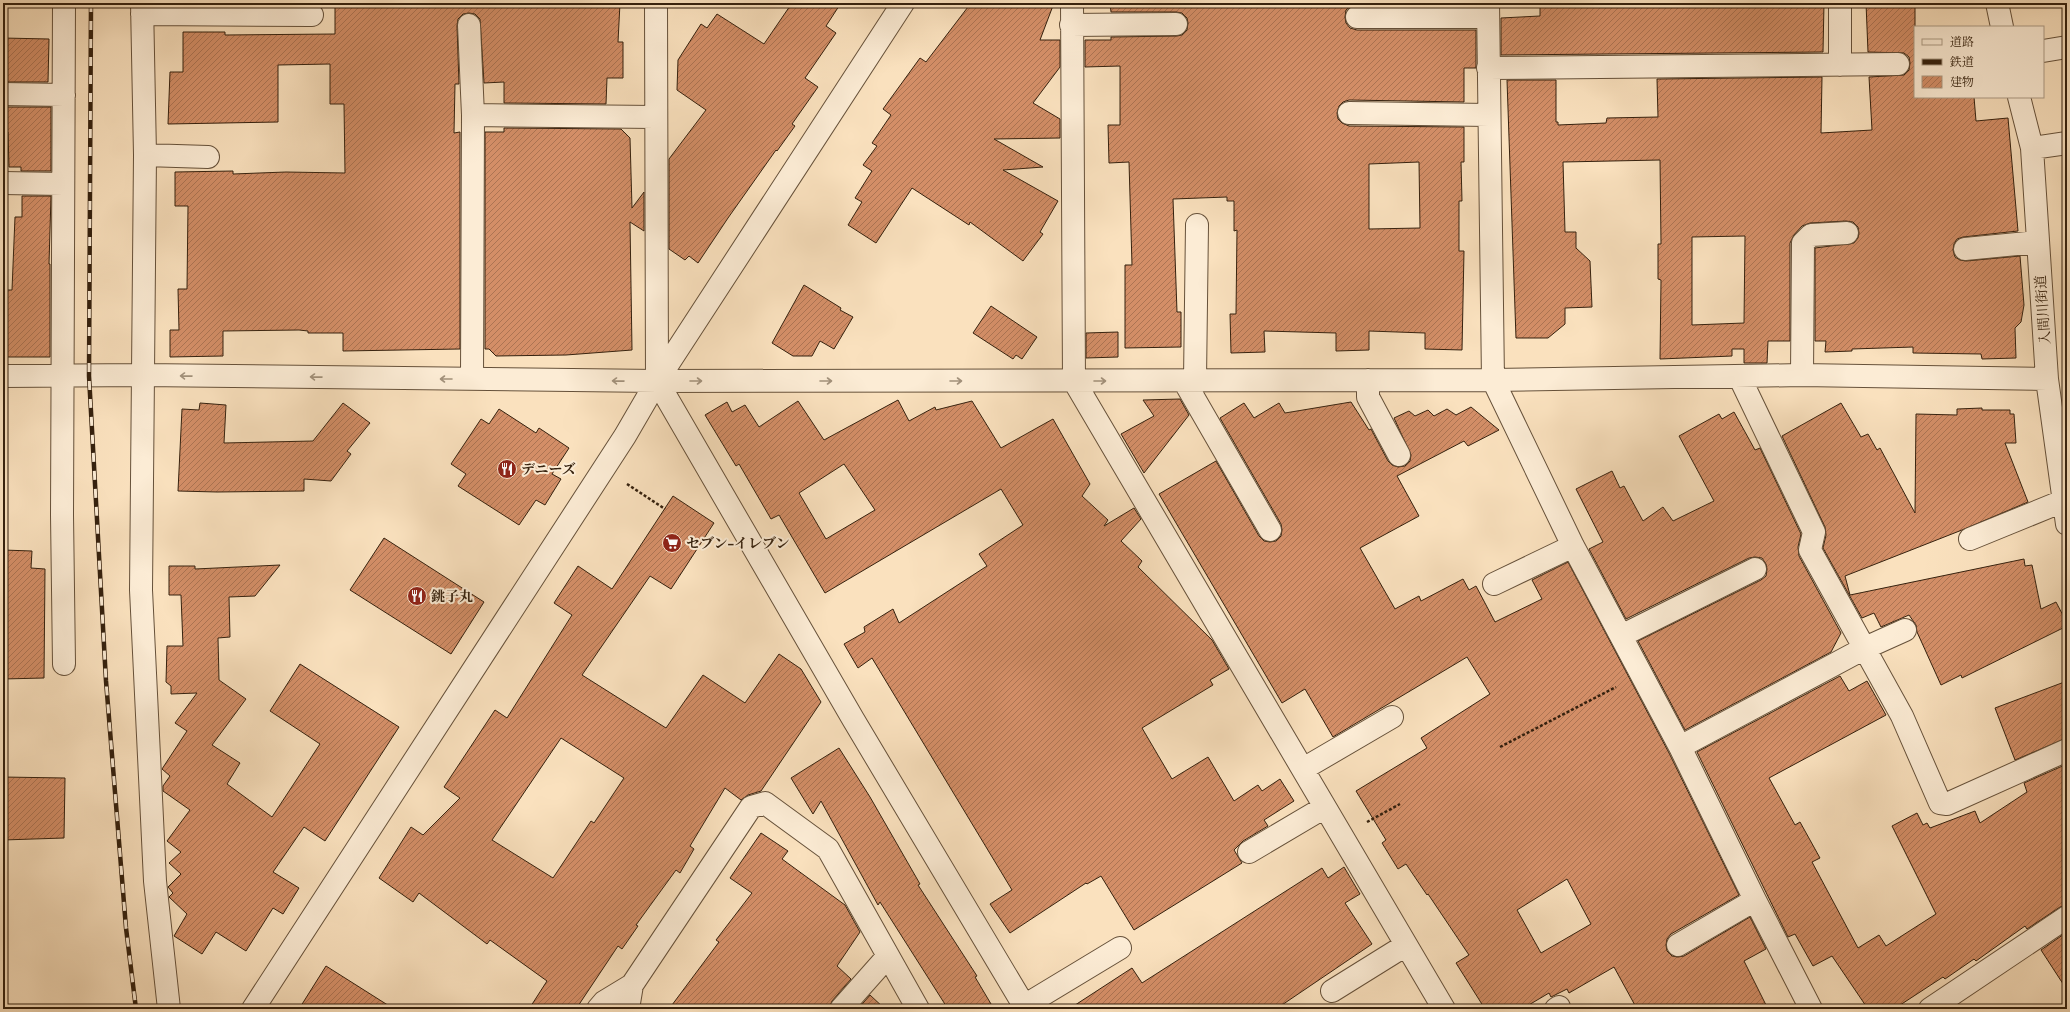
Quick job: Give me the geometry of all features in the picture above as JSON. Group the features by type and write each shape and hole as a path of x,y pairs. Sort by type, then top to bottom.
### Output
{"street":[{"path":"64,3 62,515 64,664"},
{"path":"656,3 657,381 853,718 1025,1008 1120,948"},
{"path":"253,1009 625,436 657,381 903,3"},
{"path":"1072,3 1074,381 1444,1009"},
{"path":"1840,3 1840,65"},
{"path":"1997,3 2002,26"},
{"path":"170,1009 155,881 141,598 145,155 142,9 312,15"},
{"path":"1357,17 1488,10 1488,115 1493,380 1574,546 1680,747 1755,900 1811,1009"},
{"path":"1071,25 1176,24"},
{"path":"469,25 474,115 472,379"},
{"path":"2044,51 2067,47"},
{"path":"1488,68 1898,64"},
{"path":"3,94 64,95"},
{"name":"入間川街道","path":"2019,98 2032,148 2047,379 2062,463 2063,501 2067,524"},
{"path":"1349,113 1488,115"},
{"path":"474,115 656,117"},
{"path":"2032,148 2067,143"},
{"path":"145,155 208,157"},
{"path":"3,183 64,184"},
{"path":"1197,225 1189,380 1270,530"},
{"path":"1802,375 1803,243 1811,235 1847,233"},
{"path":"1965,249 2038,242"},
{"path":"3,376 143,375 657,381 1493,380 1802,375 2047,379"},
{"path":"1738,376 1814,532 1810,550 1902,716 1940,803 1946,804 2067,750"},
{"path":"1368,380 1368,397 1399,455"},
{"path":"1970,539 2063,501"},
{"path":"1494,584 1574,546"},
{"path":"1621,636 1755,569"},
{"path":"1680,747 1865,648 1905,630"},
{"path":"1303,769 1392,717"},
{"path":"628,1009 632,985 751,807 765,803 828,850 918,1009"},
{"path":"1249,852 1325,807"},
{"path":"1678,945 1755,900"},
{"path":"1930,1009 2067,917"},
{"path":"1332,991 1406,945"},
{"path":"841,1009 888,956"},
{"path":"598,1009 604,1002 632,985"}],"path":[{"path":"622,482 665,509"},
{"path":"1500,747 1641,674"},
{"path":"1342,837 1400,804"}],"building":[{"path":"335,3 620,3 618,42 623,42 623,78 607,78 606,104 504,103 504,82 484,83 480,19 475,14 469,13 463,14 458,19 459,84 455,84 454,133 460,132 460,349 343,351 343,333 308,333 308,331 299,330 223,331 223,356 170,357 170,330 179,330 178,289 187,289 188,206 175,206 175,172 233,171 233,174 286,172 345,173 344,104 330,104 330,64 278,65 278,122 168,124 170,72 183,72 183,32 225,32 225,35 335,34"},
{"path":"792,3 841,3 826,26 836,33 805,78 818,87 792,124 795,126 777,151 776,150 698,263 689,256 685,260 669,249 669,159 706,110 677,90 678,60 701,24 707,28 717,14 764,44"},
{"path":"971,3 1054,3 1040,40 1060,40 1060,67 1033,103 1060,119 1060,138 994,139 1043,167 1003,170 1058,201 1040,232 1043,234 1023,261 970,222 969,225 912,188 876,243 848,225 862,202 855,198 872,171 863,165 877,146 872,143 891,115 883,109 920,58 926,62"},
{"path":"1110,3 1462,3 1357,4 1346,10 1345,17 1346,23 1350,28 1357,30 1476,30 1476,68 1464,68 1464,102 1349,100 1343,102 1339,106 1337,113 1338,119 1342,123 1349,126 1464,127 1464,162 1461,162 1462,201 1459,201 1459,251 1464,251 1462,350 1425,349 1425,333 1369,331 1369,350 1336,351 1336,333 1264,331 1265,352 1231,353 1230,314 1236,314 1237,230 1234,231 1234,201 1227,201 1227,197 1173,199 1177,312 1181,312 1181,347 1125,348 1125,265 1132,265 1129,162 1109,163 1108,125 1120,125 1120,66 1085,67 1085,40 1111,40 1111,37 1177,36 1182,35 1187,30 1188,23 1187,18 1182,13 1176,12 1111,12","holes":["1419,162 1420,228 1369,229 1369,164"]},
{"path":"1540,3 1824,3 1823,52 1501,55 1501,18 1540,16"},
{"path":"1866,3 1915,3 1914,98 1974,98 1976,121 2008,118 2018,231 1963,237 1957,239 1953,250 1955,257 1966,261 2020,256 2024,305 2021,322 2015,328 2016,358 1982,359 1981,354 1913,353 1913,347 1852,349 1852,351 1825,352 1826,341 1815,341 1815,248 1854,243 1858,238 1858,227 1853,222 1846,221 1810,223 1802,226 1794,235 1790,243 1790,341 1768,341 1767,363 1744,363 1744,349 1732,349 1732,356 1660,359 1661,280 1658,279 1658,244 1661,244 1660,160 1563,162 1565,232 1576,232 1576,248 1590,261 1592,307 1565,308 1565,324 1548,338 1516,338 1507,80 1556,80 1556,122 1558,122 1558,125 1606,123 1607,118 1658,117 1657,79 1822,77 1821,133 1872,130 1869,77 1904,75 1909,70 1910,63 1909,57 1904,53 1868,52","holes":["1745,236 1744,323 1692,325 1692,237"]},
{"path":"3,38 49,39 48,82 3,82"},
{"path":"6,107 51,107 51,171 21,171 21,167 9,167 8,132 6,132"},
{"path":"504,128 621,129 630,138 632,208 644,192 644,231 630,222 632,350 566,355 496,356 489,349 485,349 485,132 504,132"},
{"path":"22,196 51,196 49,264 50,357 3,357 3,290 12,290 15,217 22,217"},
{"path":"804,285 841,308 840,310 853,317 834,349 820,341 812,356 793,356 772,343"},
{"path":"991,306 1037,337 1022,359 1016,355 1013,359 973,333"},
{"path":"1118,332 1118,357 1086,358 1086,333"},
{"path":"1180,399 1189,415 1144,473 1121,434 1154,416 1143,400"},
{"path":"898,400 909,421 935,407 936,410 972,401 1001,448 1053,419 1090,484 1082,496 1108,520 1104,526 1134,508 1141,519 1121,541 1142,561 1138,567 1212,640 1229,669 1210,680 1213,685 1142,728 1172,779 1208,757 1234,801 1258,785 1262,791 1280,779 1294,801 1264,820 1268,826 1243,841 1234,850 1242,863 1134,930 1101,876 1087,884 1086,883 1010,933 990,904 1012,890 872,658 858,668 844,644 865,632 864,627 893,609 899,623 987,566 979,554 1023,525 1001,489 825,593 779,515 771,519 739,464 736,466 705,415 727,402 732,412 745,405 759,427 798,401 824,440","holes":["844,464 875,510 826,539 799,493"]},
{"path":"1351,402 1369,430 1371,429 1388,461 1392,465 1398,467 1405,466 1410,461 1411,455 1394,418 1409,411 1415,416 1428,410 1434,416 1447,409 1456,415 1471,407 1499,430 1468,446 1464,441 1397,476 1419,516 1360,548 1395,609 1419,596 1421,601 1463,579 1469,590 1476,586 1495,622 1542,599 1532,580 1568,562 1669,753 1739,895 1671,934 1667,939 1667,951 1672,956 1684,956 1750,917 1766,949 1744,961 1768,1009 1637,1009 1614,967 1569,993 1567,989 1551,997 1549,993 1522,1009 1485,1009 1456,963 1469,955 1406,864 1398,869 1382,843 1386,840 1356,791 1427,748 1421,738 1490,694 1467,657 1333,737 1305,689 1282,703 1159,494 1216,461 1259,536 1264,541 1276,541 1281,536 1281,524 1220,418 1244,403 1254,418 1279,403 1285,413","holes":["1567,879 1591,924 1541,953 1517,910"]},
{"path":"200,403 226,405 224,443 313,441 343,403 370,423 347,451 351,454 331,481 304,479 304,491 178,491 182,409 199,410"},
{"path":"1841,403 1861,437 1868,434 1877,450 1880,448 1915,513 1916,414 1957,415 1957,409 1982,408 1982,410 2010,410 2010,414 2014,414 2016,443 2005,443 2028,502 1962,530 1845,576 1850,595 2024,559 2025,566 2032,565 2041,609 2056,602 2067,623 2067,626 1962,678 1961,675 1941,685 1917,632 1916,625 1909,615 1881,627 1874,613 1862,618 1823,548 1826,535 1825,527 1782,436"},
{"name":"デニーズ","path":"499,409 536,433 539,428 569,448 552,474 561,479 545,505 536,500 519,525 458,486 466,474 451,464 481,419 489,424"},
{"path":"1734,412 1755,450 1760,448 1801,534 1798,547 1799,556 1841,633 1831,652 1685,730 1638,641 1761,580 1766,576 1766,564 1762,558 1749,558 1626,619 1589,549 1603,542 1576,489 1612,471 1620,488 1624,486 1643,521 1663,507 1673,521 1714,501 1679,436 1719,414 1722,419"},
{"path":"673,496 714,523 671,589 650,576 582,675 666,728 703,675 745,703 779,654 801,669 821,702 761,791 748,795 741,800 725,788 690,846 694,849 680,873 676,870 636,925 638,926 622,949 618,946 576,1009 529,1009 547,981 490,940 487,944 419,893 413,902 379,878 411,827 423,835 460,798 444,787 495,710 507,718 572,615 554,603 578,566 612,589","holes":["561,738 624,778 594,823 591,821 553,878 492,840"]},
{"name":"銚子丸","path":"384,538 484,602 451,654 350,590"},
{"path":"3,550 32,551 31,568 45,569 44,678 3,679"},
{"path":"280,565 255,596 229,597 230,637 218,638 219,680 246,699 212,745 240,763 227,784 272,817 320,744 270,711 300,664 399,727 325,841 304,827 273,872 299,888 283,914 273,908 246,951 216,932 202,954 174,936 187,914 169,897 173,893 168,887 181,874 169,863 181,852 167,841 190,810 163,791 163,786 170,776 162,769 187,731 175,723 197,693 171,694 171,686 166,682 167,646 183,646 181,595 169,595 169,566 195,566 195,569"},
{"path":"1840,676 1849,691 1867,681 1886,715 1769,778 1795,825 1800,822 1820,858 1812,862 1858,948 1879,935 1886,946 1936,914 1892,826 1917,813 1923,825 1927,823 1930,828 1975,811 1980,823 2027,792 2024,783 2067,764 2067,905 2060,907 2027,929 2025,926 1976,961 1974,959 1945,979 1943,977 1894,1009 1868,1009 1832,956 1813,966 1795,934 1788,937 1697,752"},
{"path":"2067,681 2067,738 2015,760 1995,708"},
{"path":"839,748 870,797 920,884 918,885 977,976 975,977 994,1009 948,1009 880,902 878,905 821,801 813,814 791,778"},
{"path":"3,777 65,778 64,838 3,840"},
{"path":"761,833 788,851 782,859 845,905 860,932 837,966 851,979 832,1001 829,1009 669,1009 719,942 716,940 752,893 730,878"},
{"path":"1344,867 1360,894 1345,903 1372,944 1276,1009 1069,1009 1132,968 1142,983 1322,868 1328,878"},
{"path":"2067,932 2067,990 2041,950"},
{"path":"326,966 394,1009 299,1009"},
{"path":"870,995 885,1009 858,1009"}],"railway":[{"path":"91,3 89,376 106,681 126,928 136,1009"}],"place":[{"name":"デニーズ","path":"507,469"},
{"name":"セブン-イレブン","path":"672,543"},
{"name":"銚子丸","path":"417,596"}]}
